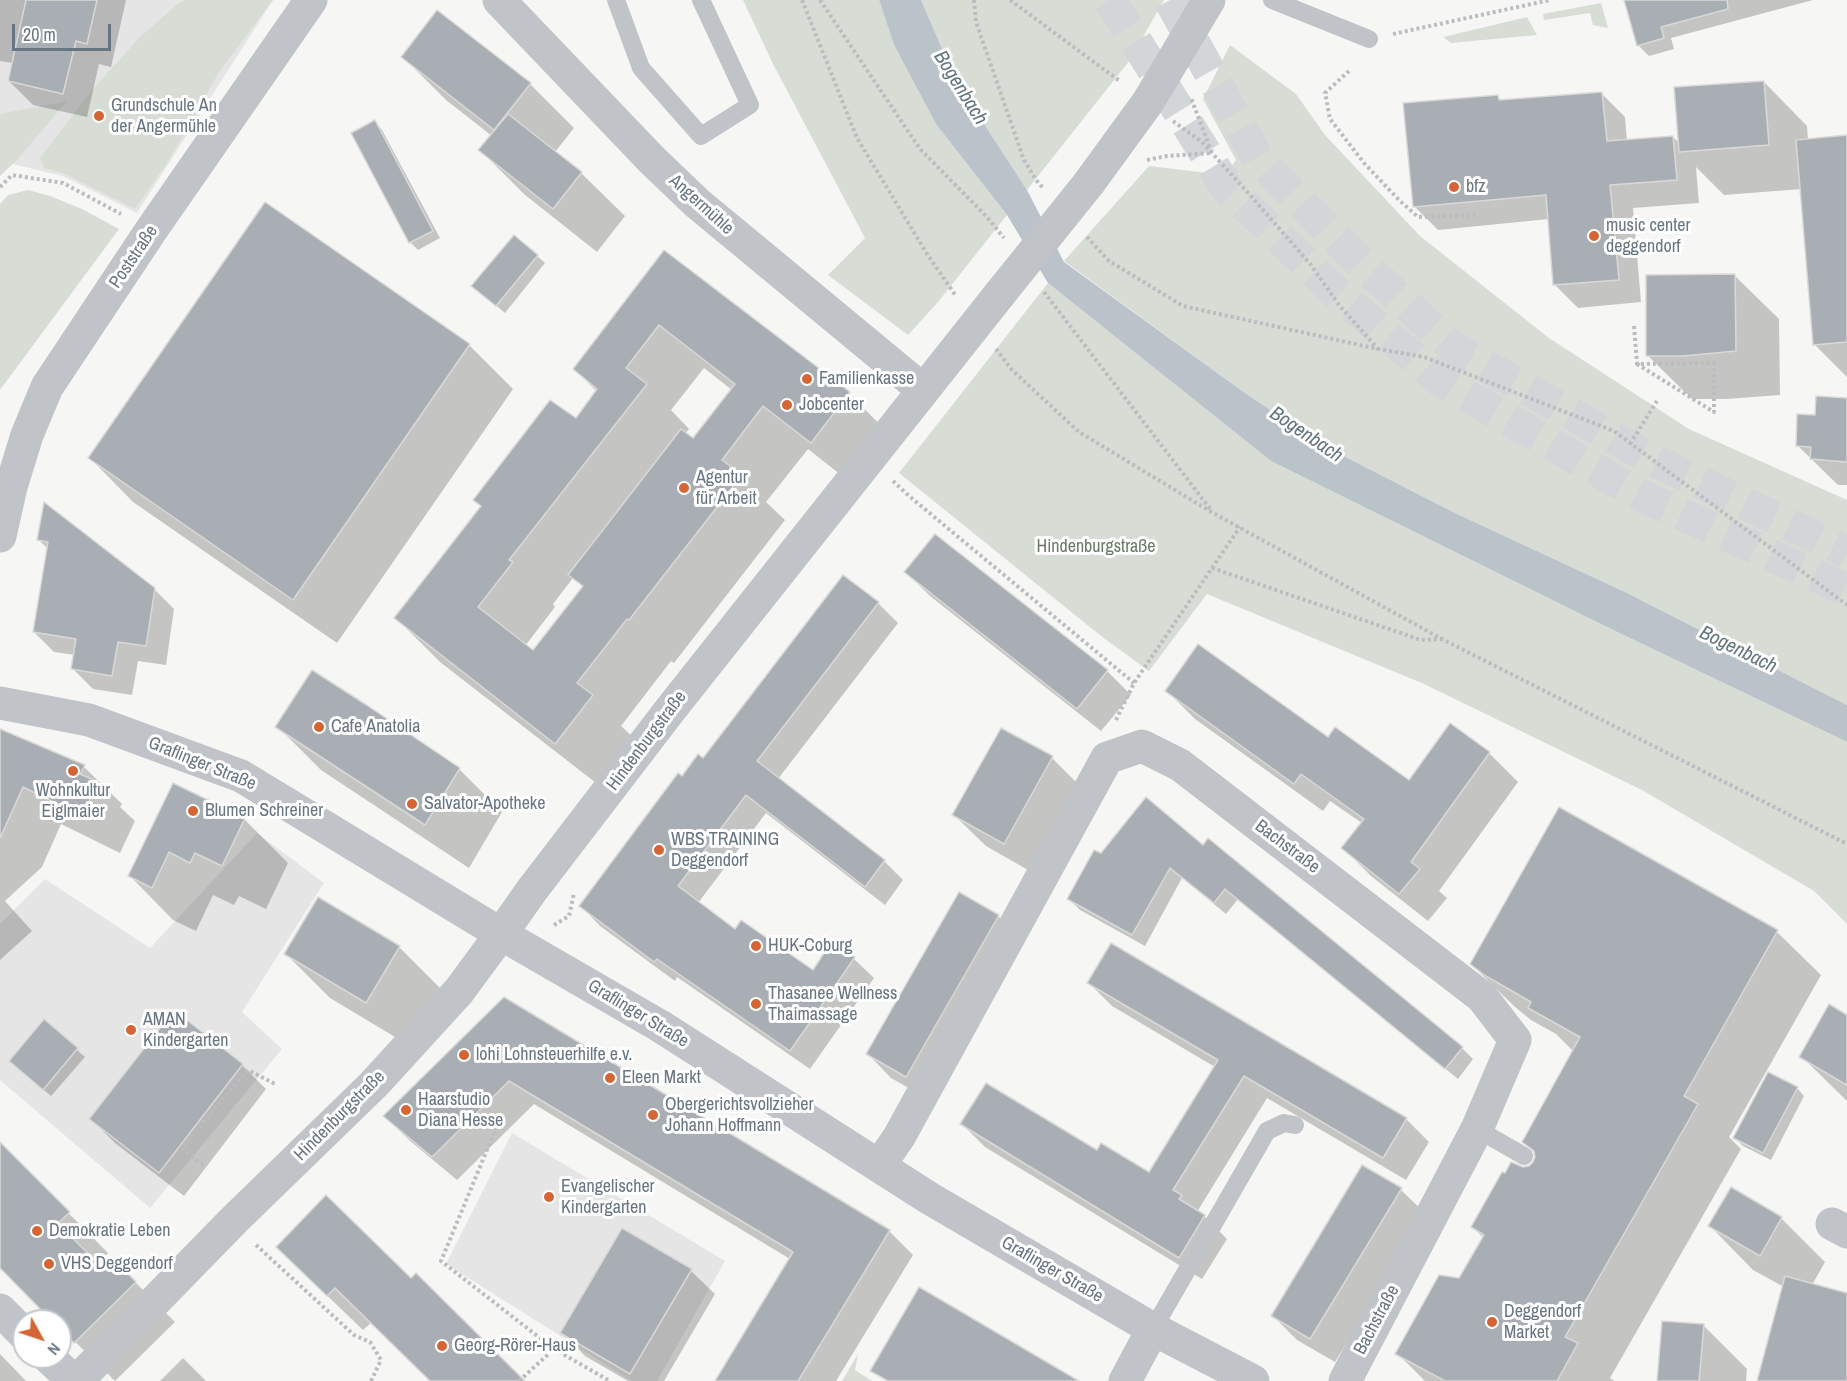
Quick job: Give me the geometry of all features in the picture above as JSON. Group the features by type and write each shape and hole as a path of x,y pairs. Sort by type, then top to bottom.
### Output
{"street":[{"name":"Poststraße","path":"0,536 5,485 48,387 152,230 311,0"},
{"name":"Angermühle","path":"499,0 697,204 922,390"},
{"name":"Hindenburgstraße","path":"76,1381 233,1221 374,1084 459,991 540,880 670,710 922,390 1089,183 1148,102 1209,0"},
{"name":"Graflinger Straße","path":"0,703 89,720 241,776 501,934 660,1026 929,1198 1153,1329 1253,1381"},
{"name":"Bachstraße","path":"879,1166 899,1137 1107,758 1142,746 1180,765 1482,997 1515,1040 1477,1129 1345,1381"},
{"path":"0,1310 12,1322"},
{"path":"1125,1381 1153,1329"},
{"path":"62,1369 76,1381"}],"lane":[{"path":"616,0 641,68 701,136 750,105 701,0"},
{"path":"1272,0 1369,39"},
{"path":"1153,1329 1267,1131 1284,1123 1295,1125"},
{"path":"1477,1129 1524,1156"}],"path":[{"path":"802,0 857,138 927,254 959,301"},
{"path":"820,0 920,149 987,217"},
{"path":"974,0 976,22 1024,160 1036,180"},
{"path":"1010,0 1126,86"},
{"path":"1369,39 1550,0"},
{"path":"1349,71 1325,93 1330,119 1364,163 1418,217 1479,215"},
{"path":"1188,91 1212,153"},
{"path":"1169,118 1202,142 1212,153 1311,265 1340,305 1378,349"},
{"path":"1145,160 1212,153"},
{"path":"0,187 12,175 63,183 125,215"},
{"path":"1109,261 1183,306 1424,357 1614,431 1847,605"},
{"path":"1064,319 1213,513"},
{"path":"1634,326 1637,364"},
{"path":"993,345 1012,370 1079,432 1213,513 1442,639 1847,844"},
{"path":"1714,363 1714,412 1695,400 1637,364 1714,363"},
{"path":"1630,444 1657,401"},
{"path":"888,476 1134,684 1240,526"},
{"path":"1212,568 1421,640 1442,639"},
{"path":"203,1165 182,1148 248,1070 275,1084"},
{"path":"499,1121 441,1261 554,1349 610,1381"},
{"path":"262,1250 354,1335 370,1341 381,1360 371,1381"},
{"path":"519,1381 554,1349"}],"shaded area":[{"name":"Grundschule An der Angermühle","path":"0,0 273,0 137,213 63,176 0,161"},
{"name":"AMAN Kindergarten","path":"257,833 324,883 242,1012 282,1049 150,1208 0,1080 0,924 45,879 150,948"},
{"name":"Evangelischer Kindergarten","path":"512,1133 725,1261 657,1381 632,1381 446,1264"}],"green space":[{"path":"185,0 273,0 219,72 169,160 135,209 63,173 44,168 40,158 93,89 141,36"},
{"path":"743,0 879,0 894,45 936,124 1007,215 938,302 908,335 828,275 865,238 773,64"},
{"path":"921,0 1164,0 1130,60 1027,190 956,81"},
{"path":"1601,3 1608,28 1593,25 1590,13 1544,20 1543,14"},
{"path":"1527,17 1537,35 1451,43 1443,37"},
{"path":"1230,45 1296,94 1325,135 1420,236 1549,338 1689,429 1847,500 1847,705 1625,592 1455,513 1326,447 1245,393 1064,261 1149,166 1225,175 1236,160 1203,99"},
{"path":"67,101 17,160 0,176 0,114"},
{"path":"28,190 82,209 119,229 0,390 0,204 8,195"},
{"path":"1048,283 1271,461 1609,628 1847,742 1847,924 1814,891 1642,790 1424,684 1207,594 1149,671 1101,636 899,473"},
{"path":"858,1354 855,1370 872,1381 842,1381"}],"water":[{"name":"Bogenbach","path":"879,0 921,0 956,81 1027,190 1064,262 1245,393 1326,447 1455,513 1625,592 1847,705 1847,742 1609,628 1271,461 1048,283 1007,215 936,124 894,45"}],"building":[{"path":"26,0 97,0 87,44 76,41 63,94 8,81"},
{"path":"1624,0 1727,0 1728,9 1661,27 1664,38 1637,46"},
{"path":"437,10 531,83 494,130 401,57"},
{"path":"1764,81 1769,145 1679,152 1674,87"},
{"path":"1602,92 1607,141 1673,136 1677,180 1610,185 1619,280 1553,285 1546,195 1413,207 1403,103 1498,95 1499,100"},
{"path":"508,114 582,172 553,209 478,150"},
{"path":"375,120 433,231 409,243 351,133"},
{"path":"1847,135 1847,342 1813,345 1796,140"},
{"path":"265,202 470,344 293,600 88,458"},
{"path":"514,235 538,255 496,306 471,286"},
{"name":"Agentur für Arbeit","path":"664,250 850,392 811,443 763,406 722,460 742,475 577,683 593,695 555,744 394,618 481,506 473,500 550,400 576,418 597,389 573,369","holes":["659,325 735,384 693,438 681,429 568,575 583,586 533,650 478,607 513,562 509,560 647,384 626,368"]},
{"path":"1735,274 1736,351 1683,356 1646,356 1646,275"},
{"path":"1816,396 1847,398 1847,462 1810,459 1811,447 1796,446 1797,414 1815,415"},
{"path":"44,502 155,588 146,646 118,642 112,676 71,669 76,639 33,632 48,542 37,540"},
{"path":"935,534 1108,670 1077,709 904,572"},
{"path":"843,575 879,602 757,761 885,860 865,887 746,795 678,886 735,929 741,920 813,970 832,941 855,957 790,1051 657,959 654,962 579,906 678,773 682,776 698,754 703,758"},
{"path":"1198,644 1328,737 1335,727 1409,780 1450,723 1490,752 1411,862 1420,869 1399,894 1341,848 1364,819 1301,774 1294,784 1165,691"},
{"path":"312,670 460,768 425,825 275,727"},
{"path":"1001,728 1053,756 1004,844 952,815"},
{"path":"0,729 85,765 80,774 98,782 82,816 23,787 0,838"},
{"path":"173,783 245,818 222,866 195,853 190,863 169,852 152,888 128,876"},
{"path":"1146,797 1203,845 1208,838 1463,1047 1445,1069 1225,889 1214,903 1170,868 1132,935 1067,899 1094,850 1101,853"},
{"path":"1559,807 1778,930 1684,1096 1698,1104 1565,1337 1578,1343 1557,1381 1445,1381 1395,1354 1439,1275 1459,1278 1484,1235 1471,1227 1502,1172 1505,1173 1511,1162 1523,1167 1533,1162 1534,1151 1522,1142 1580,1037 1528,1008 1531,1002 1470,964"},
{"path":"959,892 999,915 906,1077 866,1054"},
{"path":"318,897 400,946 366,1003 284,954"},
{"path":"1111,943 1407,1118 1383,1158 1244,1076 1173,1190 1182,1195 1179,1199 1205,1215 1179,1258 960,1124 986,1083 1097,1150 1101,1143 1149,1172 1218,1060 1087,983"},
{"path":"504,997 890,1230 798,1381 715,1381 793,1252 509,1081 432,1157 383,1116"},
{"path":"1829,1004 1847,1015 1847,1085 1799,1057"},
{"path":"174,1010 243,1064 159,1173 89,1119"},
{"path":"44,1019 78,1048 43,1090 9,1061"},
{"path":"1768,1072 1798,1087 1763,1153 1733,1138"},
{"name":"VHS Deggendorf","path":"0,1142 70,1212 58,1223 103,1269 114,1259 136,1282 74,1343 72,1341 72,1309 40,1309 0,1268"},
{"path":"1362,1165 1402,1188 1310,1339 1271,1316"},
{"path":"1731,1187 1782,1217 1760,1256 1708,1226"},
{"path":"326,1195 411,1278 416,1273 525,1381 430,1381 335,1288 327,1296 276,1247"},
{"path":"622,1228 692,1269 630,1374 560,1333"},
{"path":"1785,1276 1847,1293 1847,1381 1757,1381"},
{"path":"919,1287 1079,1381 888,1381 870,1371"},
{"path":"1662,1321 1704,1324 1699,1381 1657,1381"}],"tunnel":[{"path":"1110,0 1227,188 1339,295 1441,381 1640,495 1847,590"},
{"path":"1170,0 1258,159 1363,265 1454,348 1655,461 1847,552"}],"place":[{"name":"Grundschule An der Angermühle","path":"99,116"},
{"name":"bfz","path":"1454,187"},
{"name":"music center deggendorf","path":"1594,236"},
{"name":"Familienkasse","path":"807,379"},
{"name":"Jobcenter","path":"787,405"},
{"name":"Agentur für Arbeit","path":"684,488"},
{"name":"Cafe Anatolia","path":"319,727"},
{"name":"Wohnkultur Eiglmaier","path":"73,771"},
{"name":"Salvator-Apotheke","path":"412,804"},
{"name":"Blumen Schreiner","path":"193,811"},
{"name":"WBS TRAINING Deggendorf","path":"659,850"},
{"name":"HUK-Coburg","path":"756,946"},
{"name":"Thasanee Wellness Thaimassage","path":"756,1004"},
{"name":"AMAN Kindergarten","path":"131,1030"},
{"name":"lohi Lohnsteuerhilfe e.v.","path":"464,1055"},
{"name":"Eleen Markt","path":"610,1078"},
{"name":"Haarstudio Diana Hesse","path":"406,1110"},
{"name":"Obergerichtsvollzieher Johann Hoffmann","path":"653,1115"},
{"name":"Evangelischer Kindergarten","path":"549,1197"},
{"name":"Demokratie Leben","path":"37,1231"},
{"name":"VHS Deggendorf","path":"49,1264"},
{"name":"Deggendorf Market","path":"1492,1322"},
{"name":"Georg-Rörer-Haus","path":"442,1346"}]}
